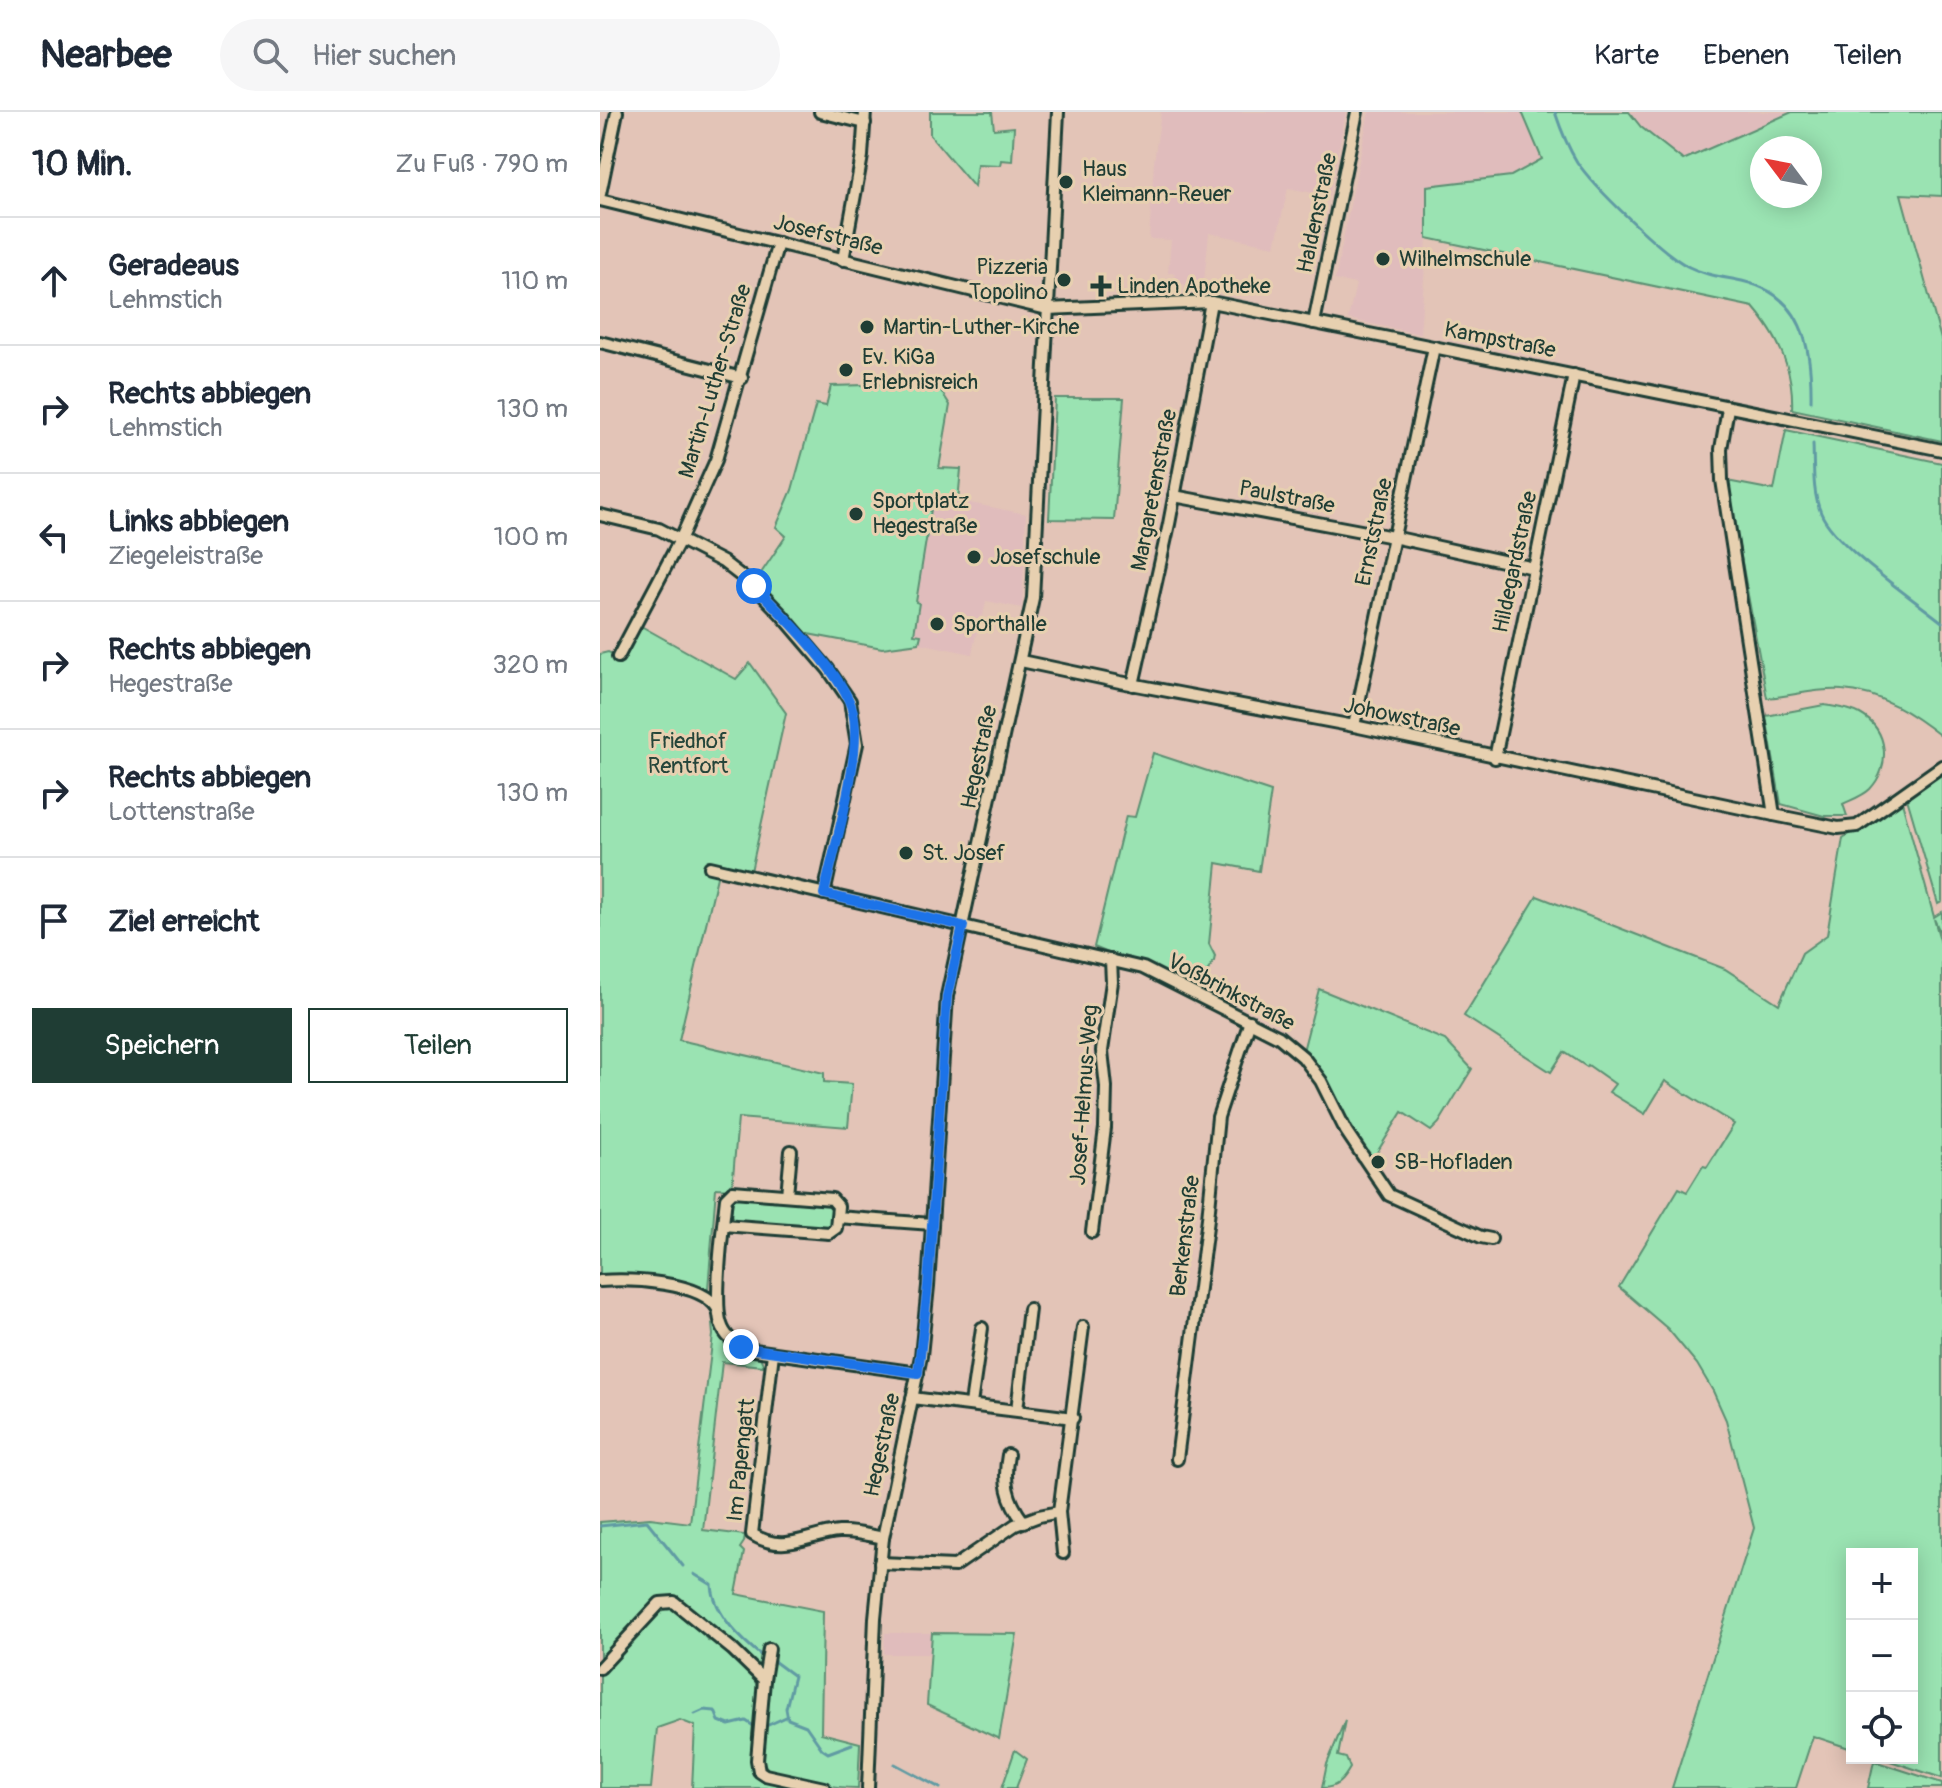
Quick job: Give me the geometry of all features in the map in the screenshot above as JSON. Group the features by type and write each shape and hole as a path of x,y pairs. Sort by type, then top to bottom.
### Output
{"street":[{"path":"600,197 617,112"},
{"path":"820,112 865,118 862,156 843,260"},
{"name":"Hegestraße","path":"868,1788 874,1629 880,1563 918,1373 932,1224 947,996 1033,598 1058,112"},
{"name":"Haldenstraße","path":"1314,323 1357,112"},
{"name":"Josefstraße","path":"600,197 1047,309"},
{"name":"Martin-Luther-Straße","path":"618,657 681,538 716,460 742,378 778,243"},
{"name":"Kampstraße","path":"1047,309 1211,302 1942,450"},
{"name":"Margaretenstraße","path":"1133,685 1174,496 1211,302"},
{"path":"600,342 742,378"},
{"name":"Ernststraße","path":"1354,726 1434,347"},
{"name":"Hildegardstraße","path":"1495,758 1574,375"},
{"path":"1728,408 1721,449 1722,480 1774,815"},
{"name":"Paulstraße","path":"1174,496 1393,537 1534,568"},
{"path":"600,515 643,524 681,538 723,562 754,586 828,669 850,701 857,744 824,894"},
{"name":"Johowstraße","path":"1021,661 1354,726 1838,828 1857,826 1942,766"},
{"name":"Voßbrinkstraße","path":"710,867 1143,968 1279,1037 1303,1057 1321,1081 1346,1131 1389,1195 1491,1239"},
{"name":"Josef-Helmus-Weg","path":"1092,1232 1105,1128 1106,1087 1102,1051 1112,982 1111,960"},
{"name":"Berkenstraße","path":"1177,1459 1207,1233 1218,1117 1250,1021"},
{"path":"787,1195 791,1151"},
{"path":"718,1310 723,1225 726,1198 733,1191 832,1199 838,1206 836,1228 829,1233 723,1225"},
{"path":"837,1217 932,1224"},
{"path":"600,1281 624,1280 697,1291 714,1302 722,1327 732,1342 747,1349 918,1373"},
{"path":"1017,1410 1029,1309"},
{"path":"1063,1553 1059,1512 1083,1327"},
{"path":"971,1404 982,1328"},
{"name":"Im Papengatt","path":"773,1353 752,1534 761,1540 794,1543 843,1532 883,1538"},
{"path":"912,1398 1073,1418"},
{"path":"1008,1455 1006,1488 1019,1523"},
{"path":"880,1563 955,1566 1019,1523 1059,1512"},
{"path":"600,1668 660,1603 674,1602 732,1649 764,1680"},
{"path":"769,1649 757,1760 759,1771 824,1788"}],"shaded area":[{"path":"1161,112 1346,112 1329,196 1288,188 1275,246 1209,233 1203,290 1185,291 1185,284 1174,284 1175,273 1168,273 1171,240 1149,239"},
{"path":"1369,112 1522,112 1542,159 1511,176 1427,187 1427,238 1420,334 1348,319 1356,284 1335,280"},
{"path":"1629,112 1792,112 1683,160 1641,127"},
{"name":"Josefschule","path":"934,496 1026,514 1022,608 986,601 972,654 919,643 920,636 914,634 919,603 916,602"},
{"path":"885,1633 932,1633 931,1654 884,1654"}],"green space":[{"path":"930,112 992,112 994,129 1014,127 1012,161 1001,160 1000,165 977,164 974,187 930,135"},
{"path":"1522,112 1629,112 1641,127 1683,160 1792,112 1942,112 1942,196 1901,194 1942,343 1942,441 1792,409 1790,381 1783,354 1753,307 1427,238 1427,186 1511,176 1542,159"},
{"name":"Sportplatz Hegestraße","path":"936,383 950,405 939,468 961,469 958,501 933,497 916,602 919,603 914,634 921,635 919,643 882,648 808,634 755,582 786,536 776,527 792,490 816,404 826,406 831,386"},
{"path":"1055,398 1124,398 1114,520 1049,519"},
{"path":"1786,430 1942,463 1942,737 1895,706 1870,695 1824,690 1767,698 1727,481 1774,490"},
{"name":"Friedhof Rentfort","path":"641,626 736,679 750,663 786,713 751,871 720,864 679,1040 824,1073 824,1082 852,1084 848,1127 738,1118 732,1189 716,1188 708,1289 600,1274 600,654 608,652 623,658"},
{"path":"1824,705 1851,710 1870,721 1877,729 1884,749 1884,760 1877,780 1860,796 1843,804 1847,816 1824,816 1781,804 1766,716"},
{"path":"1153,753 1271,792 1259,871 1217,863 1209,944 1215,956 1197,987 1191,988 1094,947 1126,816 1135,817"},
{"path":"1942,771 1942,902 1938,904 1906,795"},
{"path":"1901,798 1934,917 1942,912 1942,936 1934,919 1942,947 1942,1778 1899,1764 1918,1764 1918,1548 1846,1548 1846,1747 1813,1736 1796,1788 1672,1788 1754,1528 1726,1420 1713,1391 1697,1364 1668,1329 1619,1287 1679,1188 1687,1192 1734,1124 1665,1081 1645,1114 1609,1092 1615,1084 1564,1052 1551,1072 1464,1016 1537,896 1725,969 1779,1004 1802,953 1827,935 1843,838"},
{"path":"1319,989 1445,1040 1472,1069 1431,1131 1402,1112 1371,1162 1303,1051"},
{"path":"738,1196 827,1203 833,1210 831,1225 826,1229 735,1222 731,1215 733,1200"},
{"path":"712,1324 727,1344 738,1352 760,1357 764,1366 722,1362 703,1530 745,1535 740,1548 744,1552 736,1594 823,1611 821,1733 860,1743 858,1788 824,1785 769,1771 759,1738 760,1672 673,1596 661,1596 600,1661 600,1522 650,1518 690,1523"},
{"path":"669,1607 707,1634 705,1637 709,1641 712,1638 752,1674 758,1689 753,1763 755,1776 801,1788 692,1788 695,1726 680,1720 657,1728 651,1788 600,1788 600,1672 657,1611"},
{"path":"932,1633 1017,1634 999,1739 927,1705"},
{"path":"1345,1720 1338,1756 1346,1758 1350,1768 1332,1787 1322,1788 1327,1764"},
{"path":"1015,1750 1027,1759 1016,1788 1002,1788"},
{"path":"1873,1764 1883,1764 1942,1783 1942,1788 1868,1788"}],"waterway":[{"path":"1555,112 1577,162 1598,187 1663,249 1696,270 1763,288 1779,298 1791,311 1806,343 1811,401"},
{"path":"1813,444 1816,496 1829,526 1857,555 1942,622"},
{"path":"600,1526 647,1521 683,1566"},
{"path":"694,1574 712,1585 724,1617 738,1635 764,1658"},
{"path":"771,1659 794,1676 786,1708 788,1719 806,1726 828,1753 852,1744"},
{"path":"695,1714 704,1710 715,1711 719,1721 729,1725 746,1721 755,1727"},
{"path":"764,1727 786,1717"},
{"path":"895,1764 940,1788"}],"place":[{"name":"Haus Kleimann-Reuer","path":"1066,182"},
{"name":"Wilhelmschule","path":"1383,259"},
{"name":"Pizzeria Topolino","path":"1064,280"},
{"name":"Linden Apotheke","path":"1101,286"},
{"name":"Martin-Luther-Kirche","path":"867,327"},
{"name":"Ev. KiGa Erlebnisreich","path":"846,370"},
{"name":"Sportplatz Hegestraße","path":"856,514"},
{"name":"Josefschule","path":"974,557"},
{"name":"Sporthalle","path":"937,624"},
{"name":"St. Josef","path":"906,853"},
{"name":"SB-Hofladen","path":"1378,1162"}],"route":[{"path":"741,1347 918,1373 928,1286 947,996 963,926 824,894 857,744 853,713 850,701 828,669 754,586"}]}
